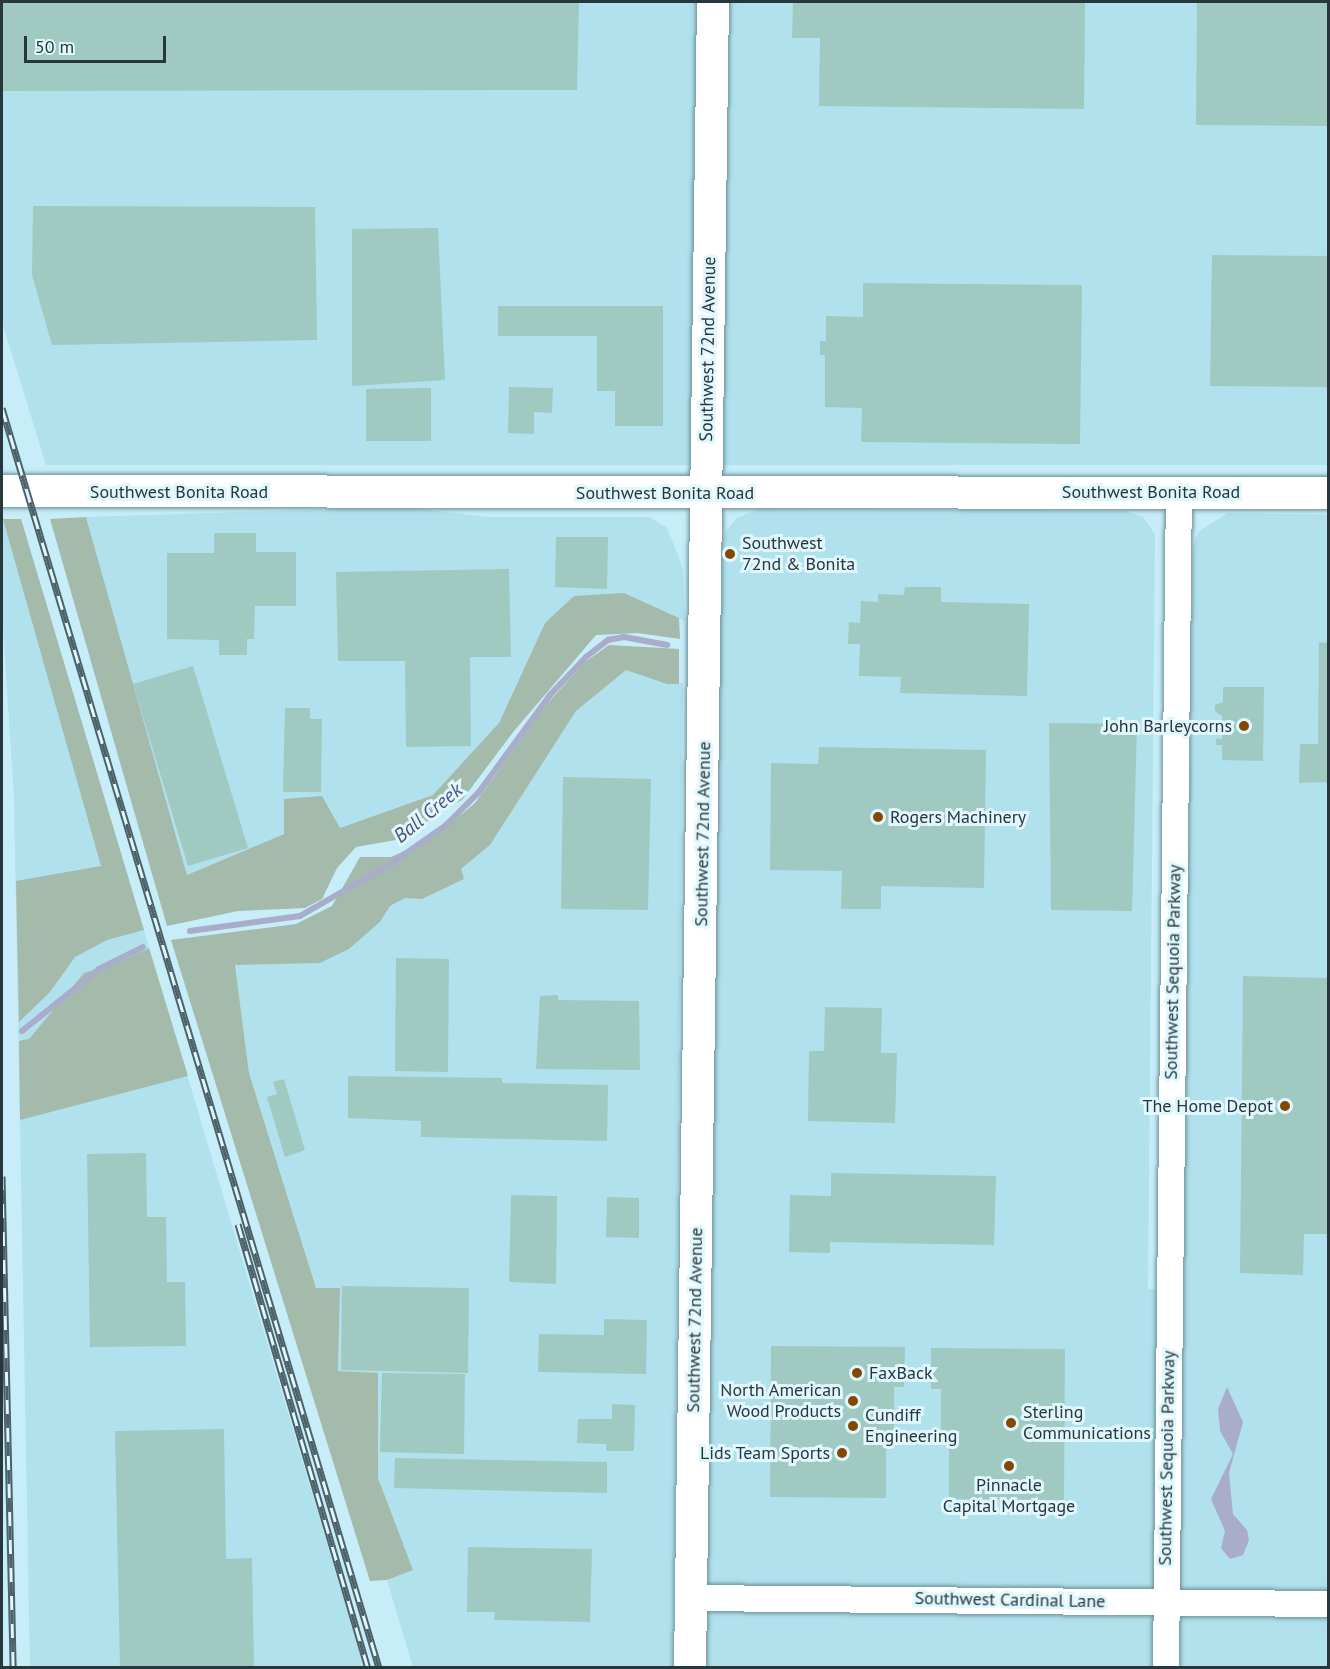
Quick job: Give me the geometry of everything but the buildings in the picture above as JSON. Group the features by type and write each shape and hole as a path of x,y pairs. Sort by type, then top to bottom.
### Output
{"main road":[{"name":"Southwest 72nd Avenue","path":"690,1668 713,2"},
{"name":"Southwest Bonita Road","path":"2,490 1329,493"}],"street":[{"name":"Southwest Sequoia Parkway","path":"1166,1668 1179,492"},
{"name":"Southwest Cardinal Lane","path":"691,1598 1329,1604"}],"shaded area":[{"path":"2,2 1328,2 1328,465 46,465 2,322"},
{"path":"401,507 488,517 650,517 667,528 683,568 685,621 624,593 545,623 499,723 433,796 340,828 284,800 284,834 187,875 86,517"},
{"path":"759,509 1126,511 1143,517 1155,534 1148,1289 1182,1290 1193,546 1199,531 1228,513 1328,515 1328,1667 705,1668 721,548 726,531 737,518"},
{"path":"2,519 21,519 364,1667 30,1667 14,797 2,612"},
{"path":"626,669 667,684 683,683 673,1667 413,1667 387,1580 413,1570 377,1478 378,1374 338,1371 340,1289 316,1288 249,1073 235,965 320,963 349,949 380,922 389,907 405,898 422,899 463,879 461,869 490,845 576,711"},
{"path":"1227,1387 1243,1422 1229,1473 1233,1514 1247,1530 1249,1540 1243,1555 1230,1559 1221,1548 1225,1531 1211,1499 1233,1454 1220,1431 1218,1409"}],"green space":[{"path":"86,517 187,875 284,834 284,799 322,796 340,828 433,795 499,723 545,623 574,596 624,593 679,618 680,639 638,633 596,635 514,731 462,800 442,809 407,838 356,847 337,868 322,899 305,908 238,911 167,926 50,519"},
{"path":"3,519 21,519 144,930 107,940 75,957 50,992 19,1022 16,881 101,866"},
{"path":"609,645 679,649 679,684 667,684 626,670 576,711 490,845 461,869 464,879 422,899 405,898 390,906 380,922 349,949 320,963 235,965 249,1073 316,1288 340,1288 338,1371 378,1373 378,1478 413,1570 387,1580 370,1581 171,940 296,924 332,906 360,857 391,857 433,838 475,803 546,705 585,662"},
{"path":"149,948 188,1076 20,1120 19,1041 29,1039 84,973 115,964"}],"waterway":[{"name":"Ball Creek","path":"190,931 300,916 392,863 445,826 479,792 550,695 586,657 608,640 624,637 667,645"},
{"name":"Ball Creek","path":"22,1031 99,969 143,947"}],"railway":[{"path":"2,408 379,1668"},
{"path":"2,1176 13,1668"},
{"path":"238,1224 368,1668"}],"place":[{"name":"Southwest 72nd & Bonita","path":"730,554"},
{"name":"John Barleycorns","path":"1244,726"},
{"name":"Rogers Machinery","path":"878,817"},
{"name":"The Home Depot","path":"1285,1106"},
{"name":"FaxBack","path":"857,1373"},
{"name":"North American Wood Products","path":"853,1401"},
{"name":"Sterling Communications","path":"1011,1423"},
{"name":"Cundiff Engineering","path":"853,1426"},
{"name":"Lids Team Sports","path":"842,1453"},
{"name":"Pinnacle Capital Mortgage","path":"1009,1466"}]}
